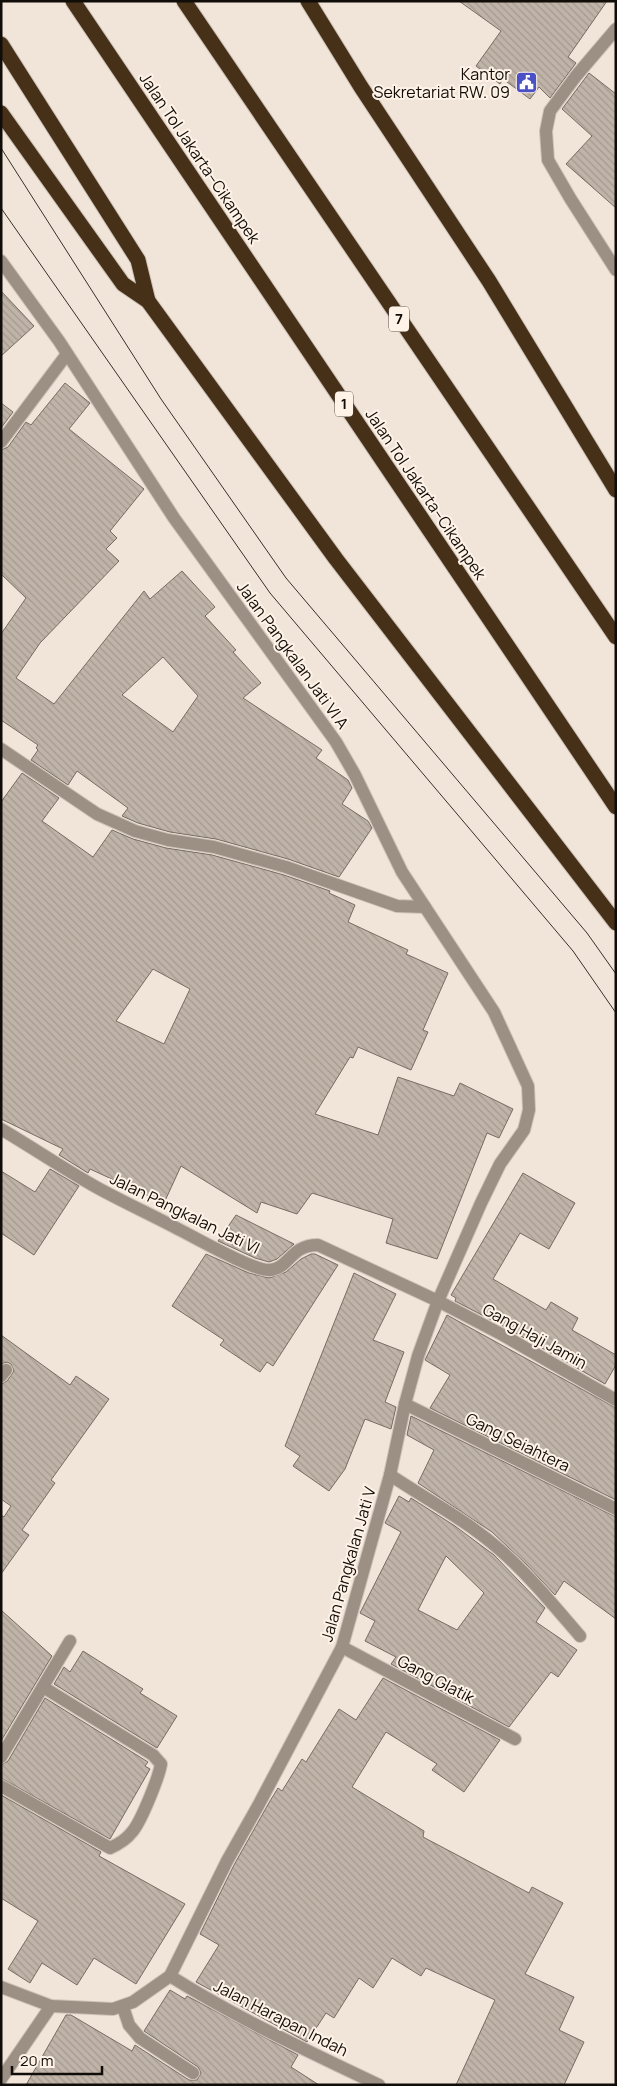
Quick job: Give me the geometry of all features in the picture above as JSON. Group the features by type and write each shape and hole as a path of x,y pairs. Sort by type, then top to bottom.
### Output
{"highway":[{"name":"Jalan Tol Jakarta–Cikampek","path":"73,1 616,807"},
{"name":"7","path":"184,1 616,637"},
{"path":"308,1 360,87 489,281 616,490"},
{"path":"1,44 138,260 148,301"},
{"path":"1,113 123,284 148,301 336,559 616,923"}],"street":[{"path":"616,30 576,76 550,111 546,130 548,160 616,270"},
{"name":"Jalan Pangkalan Jati VI A","path":"1,261 67,354 174,518 336,742 355,775 402,872 494,1012 528,1086"},
{"path":"1,442 67,354"},
{"path":"1,749 97,814 135,831 168,840 214,847 286,867 397,906 425,907"},
{"name":"Jalan Pangkalan Jati V","path":"123,2007 170,1976 227,1861 342,1647 390,1476 405,1404 418,1356 438,1301 481,1203 500,1164 524,1130 529,1110 528,1086"},
{"name":"Jalan Pangkalan Jati VI","path":"1,1129 96,1187 223,1253 262,1269 270,1270 281,1266 301,1247 318,1245 438,1301"},
{"name":"Gang Haji Jamin","path":"438,1301 501,1334 616,1400"},
{"name":"Gang Seiahtera","path":"405,1404 616,1509"},
{"path":"390,1476 455,1517 498,1548 539,1589 580,1636"},
{"path":"1,1757 70,1641"},
{"name":"Gang Glatik","path":"342,1647 515,1739"},
{"path":"1,1786 110,1848 122,1842 133,1831 159,1774 161,1764 153,1755 44,1687"},
{"name":"Jalan Harapan Indah","path":"170,1976 218,2006 378,2085"},
{"path":"1,1987 51,2006 123,2007 129,2025 140,2038 193,2073"},
{"path":"1,2079 51,2006"}],"building":[{"path":"459,1 607,1 568,57 576,63 550,98 539,87 530,99 503,79 500,84 476,66 501,31"},
{"path":"589,73 616,94 616,208 566,164 592,136 562,109"},
{"path":"1,291 34,326 1,356"},
{"path":"65,383 90,403 69,429 144,489 110,531 117,538 106,549 119,561 40,643 16,678 54,704 144,591 150,599 182,571 215,607 205,616 236,650 233,652 261,683 243,698 322,750 316,758 348,780 352,788 342,804 368,821 372,828 339,877 288,859 216,839 170,832 138,823 122,816 128,808 77,771 68,785 31,760 38,750 36,748 38,745 1,720 1,634 26,598 1,574 1,450 8,447 26,422 31,425","holes":["163,657 198,696 173,732 122,695"]},
{"path":"1,403 13,412 1,428"},
{"path":"22,773 59,798 42,821 93,857 112,830 133,839 166,848 212,855 284,875 330,891 329,893 355,905 348,922 408,950 406,954 448,973 423,1030 428,1032 411,1070 358,1047 353,1058 350,1057 315,1114 378,1135 398,1077 454,1096 460,1083 513,1109 499,1138 487,1133 437,1259 386,1243 393,1219 312,1193 297,1214 261,1202 257,1213 181,1166 164,1203 90,1169 88,1173 59,1155 63,1149 1,1119 1,802","holes":["153,969 190,989 164,1044 116,1021"]},
{"path":"50,1169 79,1186 34,1255 1,1233 1,1171 35,1192"},
{"path":"523,1173 575,1203 549,1249 520,1233 493,1279 546,1310 551,1302 578,1318 572,1330 616,1355 616,1365 605,1384 455,1301 456,1298 451,1295"},
{"path":"236,1215 294,1244 277,1259 269,1262 255,1258 218,1241"},
{"path":"206,1254 249,1273 269,1278 286,1272 301,1259 311,1254 315,1254 338,1265 273,1366 267,1362 260,1372 220,1345 224,1340 172,1306"},
{"path":"354,1273 396,1294 373,1340 404,1352 385,1402 396,1407 391,1429 365,1419 345,1469 329,1491 293,1466 300,1456 285,1446"},
{"path":"447,1315 616,1408 616,1500 430,1408 450,1375 425,1360"},
{"path":"1,1335 70,1385 76,1376 109,1399 51,1480 55,1483 22,1530 29,1535 1,1574 1,1515 4,1517 11,1506 1,1499 1,1384 7,1381 14,1371 11,1364 7,1362 1,1364"},
{"path":"411,1416 616,1517 616,1619 564,1581 555,1595 492,1532 418,1483 434,1450 407,1435"},
{"path":"399,1496 409,1502 411,1498 455,1526 494,1555 545,1608 536,1622 577,1650 558,1677 551,1672 509,1727 391,1664 396,1657 365,1641 375,1621 360,1613 401,1532 385,1523","holes":["446,1556 484,1593 457,1630 418,1610"]},
{"path":"1,1610 52,1656 1,1741"},
{"path":"83,1651 143,1689 140,1693 177,1716 157,1748 54,1684 64,1667 70,1672"},
{"path":"383,1678 500,1740 464,1792 432,1770 437,1764 386,1732 352,1787 424,1831 423,1837 529,1893 532,1887 563,1903 525,1974 574,1997 559,2030 584,2042 564,2085 456,2085 495,2000 426,1968 421,1976 392,1958 373,1988 359,1978 334,2018 326,2013 307,2042 196,1982 219,1945 200,1934 234,1865 270,1801 278,1788 282,1791 302,1759 306,1762 339,1709 356,1720"},
{"path":"45,1698 148,1762 145,1766 150,1769 110,1839 1,1778 1,1765 8,1761"},
{"path":"1,1795 101,1852 99,1856 185,1904 136,1984 94,1958 77,1985 42,1963 30,1983 8,1969 38,1921 1,1898"},
{"path":"170,1990 185,1999 187,1996 298,2055 291,2067 319,2085 26,2085 66,2015 71,2015 132,2051 135,2045 189,2080 197,2080 201,2073 198,2067 144,2031"}],"tram line":[{"path":"1,148 161,399 286,578 587,933 616,974"},
{"path":"1,208 270,593 573,951 616,1013"}],"place":[{"name":"Kantor Sekretariat RW. 09","path":"526,83"}]}
